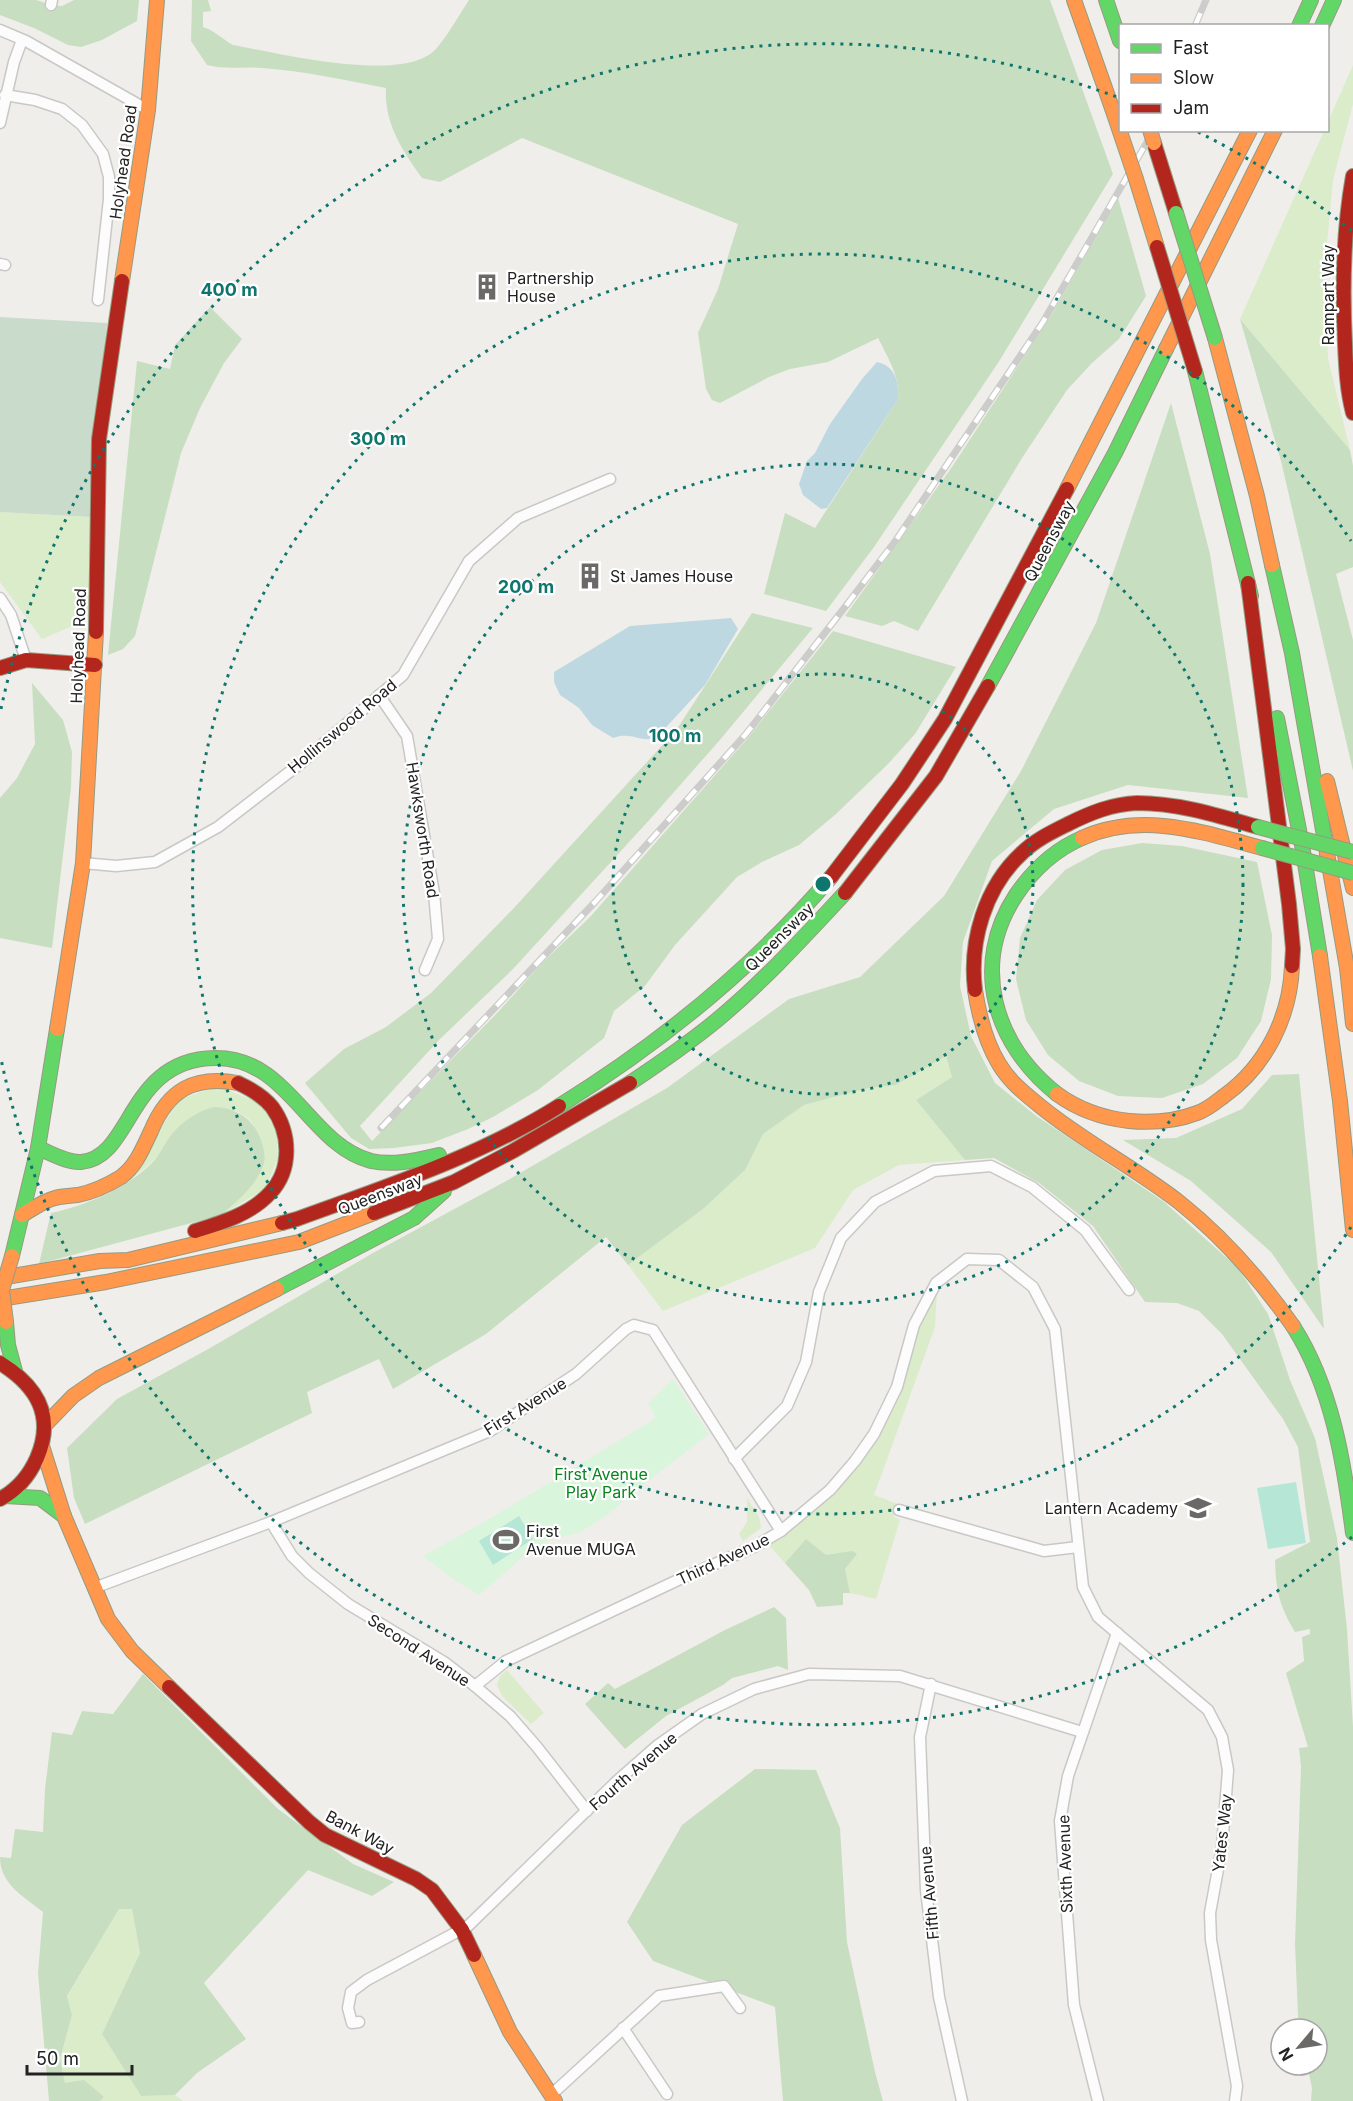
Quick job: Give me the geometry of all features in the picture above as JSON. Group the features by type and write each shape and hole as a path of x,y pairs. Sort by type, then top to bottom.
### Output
{"main road":[{"name":"Holyhead Road","path":"15,1371 8,1345 1,1290 12,1256 38,1148 83,862 95,665 99,439 148,110 157,0"},
{"path":"1074,0 1119,126"},
{"path":"1106,0 1119,38"},
{"path":"1300,24 1311,0"},
{"path":"1323,24 1334,0"},
{"path":"1121,132 1196,371 1248,583 1292,786 1346,1149 1353,1230"},
{"name":"Queensway","path":"1,1290 100,1261 128,1260 297,1219 440,1167 479,1150 529,1125 574,1097 654,1041 702,1003 777,935 830,879 902,784 945,718 1108,412 1249,132"},
{"name":"Queensway","path":"1,1290 106,1282 299,1242 454,1182 617,1091 717,1020 790,952 852,885 936,776 1005,657 1115,453 1274,132"},
{"path":"1152,137 1215,338 1257,496 1292,653 1347,968 1353,1024"},
{"name":"Rampart Way","path":"1353,176 1342,258 1342,306 1346,369 1353,414"},
{"path":"1248,583 1289,904 1293,950 1289,994 1278,1034 1262,1061 1233,1092 1198,1113 1155,1122 1116,1120 1076,1107 1041,1084 1020,1058 1003,1031 991,981 994,945 1005,910 1035,868 1068,843 1106,828 1138,824 1178,827 1262,848 1353,873"},
{"path":"1292,653 1322,758 1353,888"},
{"path":"0,668 26,660 95,665"},
{"path":"1353,852 1195,809 1152,804 1117,805 1098,811 1048,833 1019,854 1004,872 989,897 978,937 973,975 978,1018 997,1062 1015,1084 1070,1130 1161,1188 1199,1217 1253,1271 1290,1323 1323,1393 1337,1436 1353,1533"},
{"path":"38,1148 80,1162 92,1160 113,1143 144,1093 162,1074 195,1060 210,1058 226,1058 262,1069 277,1079 328,1136 341,1147 368,1161 386,1164 402,1164 448,1152 545,1105 574,1097"},
{"path":"22,1215 53,1198 80,1194 110,1183 125,1174 161,1108 172,1095 183,1088 213,1078 233,1080 260,1094 274,1107 285,1132 287,1156 277,1184 261,1200 246,1211 216,1224 100,1261"},
{"path":"3,1497 27,1477 44,1436 73,1396 99,1378 414,1218 454,1182"},
{"path":"0,1363 15,1371"},
{"name":"Bank Way","path":"15,1371 26,1383 38,1404 64,1516 108,1619 132,1651 309,1822 325,1835 416,1879 432,1890 462,1930 510,2032 553,2098"},
{"path":"3,1497 40,1498 64,1516"}],"street":[{"path":"0,30 148,110"},
{"path":"0,123 5,95 22,40"},
{"path":"5,95 35,100 62,109 82,125 103,154 109,177 109,200 98,300"},
{"name":"Hollinswood Road","path":"83,862 116,866 154,862 209,832 301,763 403,675 469,561 518,518 610,478"},
{"path":"0,598 11,615 26,660"},
{"name":"Hawksworth Road","path":"379,695 407,736 434,893 438,939 425,970"},
{"path":"734,1459 787,1406 806,1362 819,1292 842,1238 875,1202 934,1171 991,1166 1032,1187 1085,1230 1129,1290"},
{"name":"Third Avenue","path":"475,1686 506,1661 756,1546 781,1531 830,1490 874,1434 897,1387 914,1325 936,1284 968,1259 999,1260 1033,1287 1055,1329 1083,1587 1098,1617"},
{"name":"First Avenue","path":"94,1588 271,1522 490,1431 576,1374 626,1329 634,1325 653,1330 781,1531"},
{"path":"899,1510 1044,1551 1078,1547"},
{"name":"Second Avenue","path":"271,1522 291,1556 309,1573 348,1604 444,1662 510,1716 587,1811"},
{"name":"Yates Way","path":"1098,1617 1208,1710 1222,1737 1228,1770 1222,1847 1210,1913 1211,1940 1237,2086 1235,2101"},
{"name":"Sixth Avenue","path":"1098,2101 1074,2005 1060,1821 1068,1776 1117,1633"},
{"name":"Fourth Avenue","path":"359,2022 352,2023 348,2008 351,1992 367,1980 462,1930 658,1745 702,1714 754,1689 809,1674 900,1676 1082,1732"},
{"name":"Fifth Avenue","path":"931,1684 920,1737 926,1890 939,1997 962,2101"},
{"path":"553,2098 623,2028 659,1996 724,1986 740,2008"},
{"path":"623,2028 667,2094"}],"green space":[{"path":"0,0 36,0 62,6 74,0 139,0 137,21 102,40 81,47 68,45 34,28 0,15"},
{"path":"192,0 208,0 211,11 203,12 203,27 233,45 338,63 395,65 418,60 435,50 469,0 1050,0 1113,174 998,363 874,547 826,611 764,594 785,513 815,528 898,399 895,375 878,338 828,362 790,369 769,377 720,403 712,400 706,389 698,333 718,289 738,224 522,138 440,182 422,178 401,146 391,124 386,88 293,71 207,65 191,41"},
{"path":"1353,65 1353,104 1333,180 1324,276 1328,358 1350,450 1240,319 1324,132 1329,132 1329,120"},
{"path":"1118,198 1146,296 1119,339 1067,390 1022,458 918,631 894,621 882,626 845,616 952,467 1052,314"},
{"path":"210,307 242,339 224,363 200,408 181,453 135,636 123,649 108,655 137,361 170,369 175,345"},
{"path":"0,317 107,323 91,517 0,512"},
{"path":"1240,319 1350,450 1353,466 1353,567 1336,574 1353,640 1353,771 1281,461"},
{"path":"1171,403 1210,554 1248,798 1128,785 1054,809 992,861 963,942 960,986 971,1036 995,1083 1035,1115 1163,1201 1238,1268 1268,1314 1290,1380 1315,1438 1337,1538 1347,1629 1353,1727 1353,2101 1311,2101 1310,2077 1329,2077 1329,2017 1298,2016 1295,1944 1301,1767 1299,1748 1308,1747 1286,1673 1304,1661 1302,1637 1310,1634 1310,1629 1295,1632 1279,1598 1275,1560 1310,1542 1298,1447 1283,1419 1222,1334 1199,1311 1177,1303 1145,1302 1093,1226 1039,1183 994,1158 965,1160 916,1100 952,1077 946,1056 896,1085 868,1088 804,1105 763,1134 745,1170 703,1209 628,1265 606,1237 486,1334 393,1389 379,1359 307,1392 312,1413 85,1524 74,1498 67,1448 117,1399 373,1253 508,1180 667,1088 789,999 860,977 944,896 1021,771 1096,623"},
{"path":"0,512 91,517 89,619 42,639 0,582"},
{"path":"752,613 813,628 652,817 513,969 439,1040 360,1126 372,1141 499,1011 543,962 590,917 746,740 833,631 956,667 915,734 888,764 836,814 799,845 762,862 737,877 675,945 645,986 614,1011 604,1038 538,1090 493,1117 432,1143 369,1149 351,1138 305,1083 344,1049 386,1027 431,993 513,909 677,729"},
{"path":"32,683 63,720 72,752 71,787 52,948 0,938 0,798 17,778 35,744"},
{"path":"1142,843 1182,846 1257,862 1272,935 1271,979 1261,1021 1237,1058 1203,1084 1162,1098 1118,1096 1079,1081 1048,1055 1026,1020 1016,979 1020,938 1037,900 1065,870 1102,850"},
{"path":"946,1056 952,1077 916,1100 965,1160 899,1165 853,1190 815,1248 663,1311 628,1265 703,1209 745,1170 763,1134 804,1105 868,1088 896,1085"},
{"path":"1299,1074 1324,1329 1271,1252 1191,1181 1123,1140 1176,1138 1242,1109 1272,1075"},
{"path":"218,1086 260,1103 276,1129 278,1158 265,1189 221,1215 254,1126 248,1118 236,1111 172,1135 154,1160 130,1179 178,1100"},
{"path":"214,1107 231,1110 250,1122 259,1135 264,1154 260,1174 221,1215 39,1264 51,1213 91,1201 129,1182 151,1164 181,1125 191,1117"},
{"path":"937,1290 935,1327 874,1495 898,1504 894,1517 900,1520 876,1599 850,1593 845,1569 857,1554 826,1555 806,1539 785,1563 769,1545 806,1518 872,1447 898,1394 919,1324"},
{"name":"First Avenue Play Park","path":"673,1379 709,1434 607,1515 580,1532 548,1541 519,1560 479,1595 423,1556 486,1521 656,1418 648,1403"},
{"path":"1296,1482 1306,1543 1268,1549 1257,1488"},
{"path":"747,1498 759,1517 761,1528 743,1541 739,1534 747,1522"},
{"name":"First Avenue MUGA","path":"519,1516 533,1539 493,1565 479,1541"},
{"path":"806,1539 826,1555 852,1551 857,1554 845,1569 850,1593 843,1593 843,1605 817,1607 809,1590 785,1563"},
{"path":"774,1607 786,1618 788,1670 778,1666 732,1678 666,1716 625,1749 585,1704 608,1683 615,1689 725,1630"},
{"path":"507,1670 544,1713 531,1724 502,1696 497,1685 500,1676"},
{"path":"143,1674 278,1809 353,1864 394,1882 372,1896 308,1870 204,1983 246,2039 197,2073 175,2095 141,2096 102,2034 140,1953 132,1909 119,1909 67,1996 72,2015 60,2059 65,2083 84,2080 104,2097 100,2101 49,2101 38,1973 43,1912 8,1882 0,1857 11,1858 15,1829 43,1832 45,1789 52,1732 72,1735 82,1711 113,1714"},
{"path":"755,1769 816,1770 840,1828 847,1942 883,2101 783,2101 775,2007 653,1961 627,1922 682,1825"},
{"path":"119,1909 132,1909 140,1953 102,2034 141,2096 175,2095 183,2101 100,2101 104,2097 65,2083 60,2059 72,2015 67,1997"}],"water":[{"path":"877,362 888,367 895,376 898,399 827,508 821,509 803,495 799,484 807,461 815,453 830,424"},
{"path":"731,618 738,629 705,685 657,737 651,739 626,736 613,738 592,725 579,708 560,695 554,682 554,672 630,626"}],"railway":[{"path":"1196,24 1206,0"},
{"path":"381,1128 595,902 746,734 845,607 896,540 1043,322 1153,132"}],"traffic: fast":[{"path":"1106,0 1119,38"},
{"path":"1300,24 1311,0"},
{"path":"1323,24 1334,0"},
{"path":"1176,213 1215,338"},
{"path":"988,686 1115,453 1166,349"},
{"path":"1195,371 1251,596"},
{"path":"1272,565 1292,653 1327,853"},
{"path":"1277,718 1302,845 1320,956"},
{"path":"1258,827 1353,852"},
{"path":"1057,1094 1035,1074 1018,1052 1004,1028 996,1002 992,976 994,949 1002,922 1023,886 1053,855 1082,838"},
{"path":"1262,848 1353,873"},
{"path":"559,1106 633,1057 704,1002 770,942 831,877"},
{"path":"630,1083 685,1045 751,990 845,893"},
{"path":"12,1256 38,1148 57,1029"},
{"path":"38,1148 76,1162 98,1156 112,1144 148,1090 164,1074 186,1063 215,1058 240,1061 262,1071 280,1086 330,1138 349,1152 371,1161 388,1163 439,1155"},
{"path":"277,1289 414,1218 444,1191"},
{"path":"6,1322 8,1345 15,1371"},
{"path":"1293,1326 1318,1374 1327,1400 1340,1452 1353,1533"},
{"path":"5,1496 40,1498 64,1516"}],"traffic: slow":[{"path":"122,281 148,110 157,0"},
{"path":"1074,0 1112,108"},
{"path":"1112,108 1119,129"},
{"path":"1120,132 1136,179"},
{"path":"1151,132 1154,143"},
{"path":"1067,489 1249,132"},
{"path":"1166,349 1274,132"},
{"path":"1136,179 1157,247"},
{"path":"1215,338 1257,496 1272,565"},
{"path":"57,1029 83,863 96,632"},
{"path":"1327,781 1353,888"},
{"path":"1082,838 1104,830 1150,825 1194,831 1262,848"},
{"path":"1327,853 1347,968 1353,1024"},
{"path":"1320,956 1340,1101 1353,1230"},
{"path":"1057,1094 1091,1112 1129,1121 1172,1120 1204,1110 1239,1084 1252,1070 1273,1039 1286,1004 1292,966"},
{"path":"975,990 986,1037 999,1064 1012,1082 1057,1119 1162,1189 1195,1215 1240,1260 1293,1326"},
{"path":"22,1215 51,1199 89,1192 121,1177 139,1156 166,1105 184,1089 208,1081 238,1083"},
{"path":"0,1299 106,1282 299,1242 374,1213"},
{"path":"0,1278 100,1261 128,1260 282,1223"},
{"path":"6,1322 2,1290 12,1256"},
{"path":"45,1425 73,1396 99,1378 277,1289"},
{"path":"42,1446 64,1516 108,1619 132,1651 169,1687"},
{"path":"474,1955 510,2032 555,2101"}],"traffic: jam":[{"path":"1154,143 1176,213"},
{"path":"1353,176 1345,239 1344,281 1346,370 1353,413"},
{"path":"1157,247 1195,371"},
{"path":"96,632 99,439 122,281"},
{"path":"831,877 902,784 945,719 1067,489"},
{"path":"1248,583 1289,904 1293,949 1292,966"},
{"path":"0,668 26,660 95,665"},
{"path":"845,893 936,776 988,686"},
{"path":"975,990 977,934 989,898 1009,867 1027,848 1044,837 1093,813 1110,807 1137,803 1183,808 1258,827"},
{"path":"195,1231 225,1221 254,1207 270,1193 282,1174 286,1140 278,1117 265,1099 238,1083"},
{"path":"374,1213 454,1182 513,1151 630,1083"},
{"path":"282,1223 431,1169 497,1141 559,1106"},
{"path":"0,1363 13,1372 33,1392 43,1416 44,1429 42,1443 30,1471 17,1487 0,1499"},
{"path":"169,1687 325,1835 416,1879 432,1890 462,1930 474,1955"}],"place":[{"name":"Partnership House","path":"487,287"},
{"name":"St James House","path":"590,576"},
{"name":"Lantern Academy","path":"1198,1508"},
{"name":"First Avenue MUGA","path":"506,1540"}]}
